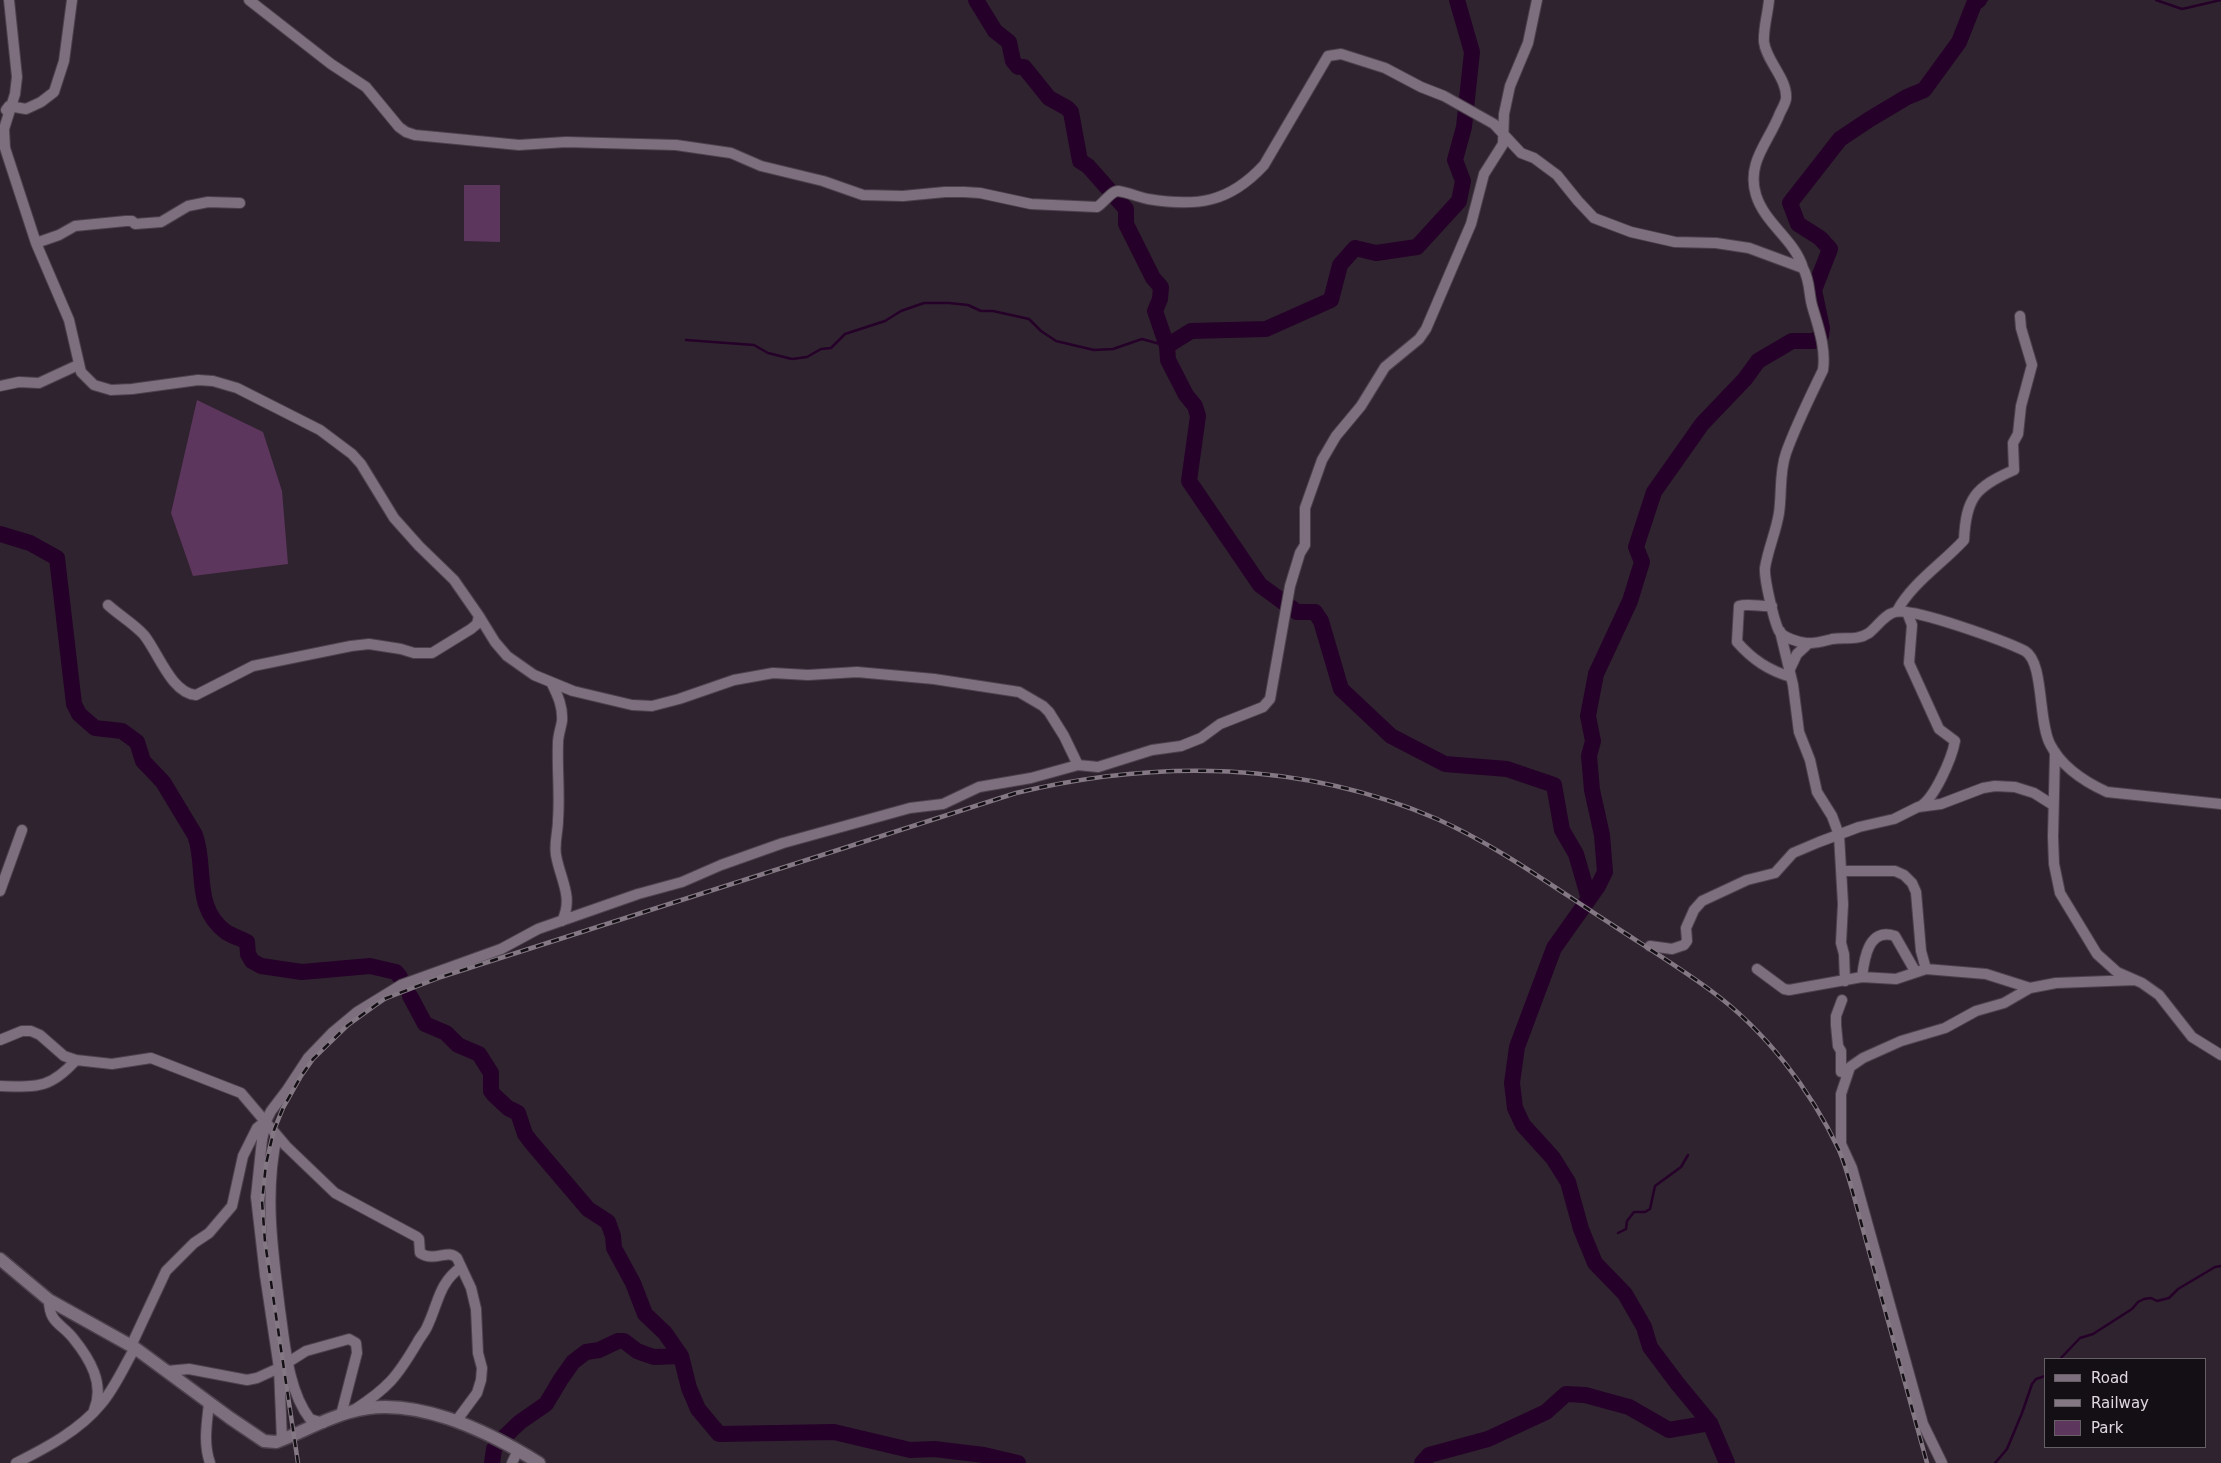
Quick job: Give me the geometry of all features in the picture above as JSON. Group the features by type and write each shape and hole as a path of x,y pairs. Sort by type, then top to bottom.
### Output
{"street":[{"path":"0,118 15,94 16,77 9,0"},
{"path":"9,106 26,109 42,102 54,92 64,61 72,0"},
{"path":"249,0 331,64 366,87 399,127 415,135 519,145 566,142 676,146 732,154 761,166 823,180 863,195 903,196 945,192 972,193 1031,204 1097,207 1104,204 1112,193 1118,191 1147,199 1187,203 1217,199 1234,191 1250,180 1264,164 1286,129 1323,61 1328,56 1341,54 1385,68 1421,87 1444,96 1494,124 1521,153 1534,158 1557,175 1594,218 1631,232 1675,242 1716,243 1749,248 1803,268"},
{"path":"16,1463 39,1452 93,1413 107,1397 133,1347 166,1271 194,1243 209,1233 232,1206 243,1156 257,1128 266,1121 308,1058 332,1032 357,1012 401,985 501,949 538,929 638,894 682,882 721,865 783,843 910,808 943,804 979,787 1031,778 1078,765 1098,767 1152,750 1181,746 1201,738 1220,724 1263,707 1270,699 1290,586 1300,553 1305,545 1306,508 1324,454 1361,406 1385,366 1396,355 1419,339 1426,329 1471,224 1484,174 1503,144 1505,134 1504,114 1510,86 1528,43 1537,0"},
{"path":"1769,0 1764,42 1783,86 1786,98 1772,134 1756,158 1753,178 1756,195 1769,220 1796,252 1809,280 1813,308 1820,328 1824,362 1823,370 1799,421 1782,465 1777,523 1765,574 1790,674 1799,732 1810,760 1817,792 1832,816 1839,835 1844,904 1841,943 1844,954 1845,981"},
{"path":"9,106 4,129 5,148 36,243 69,320 81,372 94,385 111,390 132,390 198,380 225,384 320,430 352,454 368,474 394,518 459,585 495,642 507,656 528,672 552,684 602,698 632,705 652,706 734,680 773,673 808,675 857,672 934,679 1019,692 1043,706 1049,712 1064,736 1078,765"},
{"path":"36,243 59,235 75,226 126,220 132,221 135,224 161,222 188,206 208,202 240,203"},
{"path":"1902,612 1912,588 1935,569 1964,540 1965,514 1975,494 1993,481 2014,470 2013,443 2018,434 2021,406 2032,365 2021,328 2020,316"},
{"path":"0,386 19,382 39,383 78,365"},
{"path":"1772,606 1756,607 1744,604 1739,606 1737,642 1762,666 1790,674"},
{"path":"108,605 145,637 159,660 182,689 188,694 196,695 253,666 351,646 369,644 414,653 432,653 471,629 477,624 479,616"},
{"path":"1780,631 1788,637 1809,643 1859,638 1868,634 1888,615 1902,612 1935,619 1997,640 2031,656 2036,666 2046,736 2063,762 2093,786 2107,792 2221,804"},
{"path":"1650,946 1672,949 1684,946 1687,941 1686,928 1694,910 1702,901 1747,880 1775,873 1793,852 1859,827 1894,818 1927,802 1937,786 1955,741 1939,729 1909,663 1912,625 1902,612"},
{"path":"1790,674 1797,654 1809,643"},
{"path":"552,684 561,706 562,721 558,742 560,787 555,846 566,892 568,910 562,921"},
{"path":"2055,752 2053,805 2054,864 2060,893 2097,954 2117,972 2135,980 2159,995 2192,1037 2221,1055"},
{"path":"1918,807 1941,804 1983,788 2004,786 2034,793 2053,805"},
{"path":"0,891 22,830"},
{"path":"1842,870 1895,871 1904,875 1912,883 1916,892 1921,951 1926,969"},
{"path":"1862,977 1868,946 1876,938 1884,935 1891,935 1897,939 1915,971"},
{"path":"1757,970 1784,989 1789,990 1862,977 1896,979 1915,971 1926,969 1986,974 2030,988"},
{"path":"1942,1463 1923,1424 1852,1168 1841,1144 1841,1094 1850,1067 1863,1058 1901,1041 1945,1028 1976,1011 2004,1003 2030,988 2056,983 2135,980"},
{"path":"1841,1072 1841,1051 1836,1035 1836,1016 1842,1000"},
{"path":"0,1040 12,1034 31,1031 40,1035 64,1056 76,1060 112,1064 151,1058 241,1093 277,1136 335,1193 420,1239 420,1253 425,1256 436,1258 450,1254 454,1255 471,1288 476,1308 478,1353 482,1368 482,1380 477,1393 457,1420"},
{"path":"0,1086 24,1087 51,1082 63,1075 76,1060"},
{"path":"266,1121 256,1197 279,1368 282,1440"},
{"path":"277,1136 271,1171 271,1237 289,1362 294,1391 305,1413 310,1419 323,1423"},
{"path":"0,1259 49,1300 133,1347 209,1403 264,1441 270,1442 282,1440 346,1413 387,1386 400,1373 427,1328 444,1283 449,1276 461,1267"},
{"path":"49,1300 51,1317 73,1338 93,1369 99,1392 93,1413"},
{"path":"167,1371 189,1369 247,1380 257,1378 279,1368 306,1351 350,1339 356,1343 357,1353 346,1413"},
{"path":"209,1403 206,1431 207,1454 210,1463"},
{"path":"346,1413 386,1408 414,1411 457,1420 518,1450 539,1463"},
{"path":"512,1463 518,1450"}],"green space":[{"path":"464,185 500,185 500,242 464,241"},
{"path":"197,400 263,432 282,491 288,564 193,576 171,513"}],"waterway":[{"path":"976,0 995,31 1009,42 1013,61 1018,67 1024,67 1049,98 1071,112 1080,161 1088,166 1126,209 1126,224 1153,278 1161,287 1160,299 1155,311 1167,346 1168,360 1186,395 1195,406 1198,416 1189,481 1260,585 1297,612 1315,612 1321,621 1341,689 1391,736 1445,764 1507,769 1554,785 1562,830 1576,854 1589,899"},
{"path":"1167,346 1191,331 1266,329 1331,300 1340,265 1355,248 1376,253 1417,247 1459,201 1463,181 1455,160 1464,127 1472,52 1457,0"},
{"path":"1727,1463 1710,1423 1650,1347 1644,1327 1625,1294 1595,1263 1581,1229 1568,1182 1553,1158 1523,1125 1515,1108 1512,1083 1517,1047 1554,948 1598,886 1605,872 1602,835 1592,790 1589,756 1593,741 1588,716 1596,674 1630,601 1642,562 1636,547 1654,492 1702,424 1745,379 1758,361 1792,341 1814,341 1821,336 1822,328 1814,290 1830,249 1820,238 1798,224 1790,203 1840,139 1907,97 1924,90 1959,42 1974,4 1979,0"},
{"path":"1974,4 1987,0"},
{"path":"2156,0 2182,9 2221,0"},
{"path":"686,340 754,345 768,353 792,359 807,357 821,349 831,348 845,334 885,321 901,311 924,303 949,303 968,305 981,311 993,311 1029,319 1041,331 1056,341 1094,350 1113,349 1142,339 1167,346"},
{"path":"0,534 30,543 57,558 74,704 79,714 95,728 122,731 137,742 143,761 163,782 195,835 204,899 208,911 215,922 226,932 247,942 248,954 252,961 261,966 302,972 370,966 396,972 400,977"},
{"path":"410,996 425,1024 446,1033 458,1045 479,1054 491,1073 491,1091 494,1095 508,1108 518,1113 525,1134 588,1209 608,1222 613,1236 614,1248 633,1283 645,1314 665,1333 681,1356 689,1388 698,1409 719,1434 834,1432 910,1450 934,1449 984,1455 1018,1463"},
{"path":"1618,1233 1626,1229 1627,1221 1634,1212 1645,1212 1650,1209 1655,1186 1681,1167 1688,1155"},
{"path":"2061,1358 2080,1338 2093,1334 2132,1309 2138,1302 2151,1298 2157,1301 2169,1298 2178,1289 2215,1267 2221,1266"},
{"path":"492,1463 494,1449 498,1443 520,1422 546,1404 573,1362 586,1352 599,1350 618,1341 624,1341 637,1351 654,1357 681,1356"},
{"path":"1995,1463 2007,1449 2032,1384 2036,1379 2044,1376"},
{"path":"1422,1463 1429,1455 1488,1439 1546,1412 1566,1394 1585,1395 1629,1407 1669,1430 1710,1423"}],"railway":[{"path":"298,1463 265,1242 262,1201 266,1164 274,1130 283,1108 301,1076 313,1059 348,1025 384,999 441,977 1016,793 1069,782 1175,771 1229,771 1282,776 1334,786 1386,800 1437,819 1505,855 1662,957 1710,990 1749,1023 1800,1083 1839,1150 1853,1193 1927,1463"}]}
